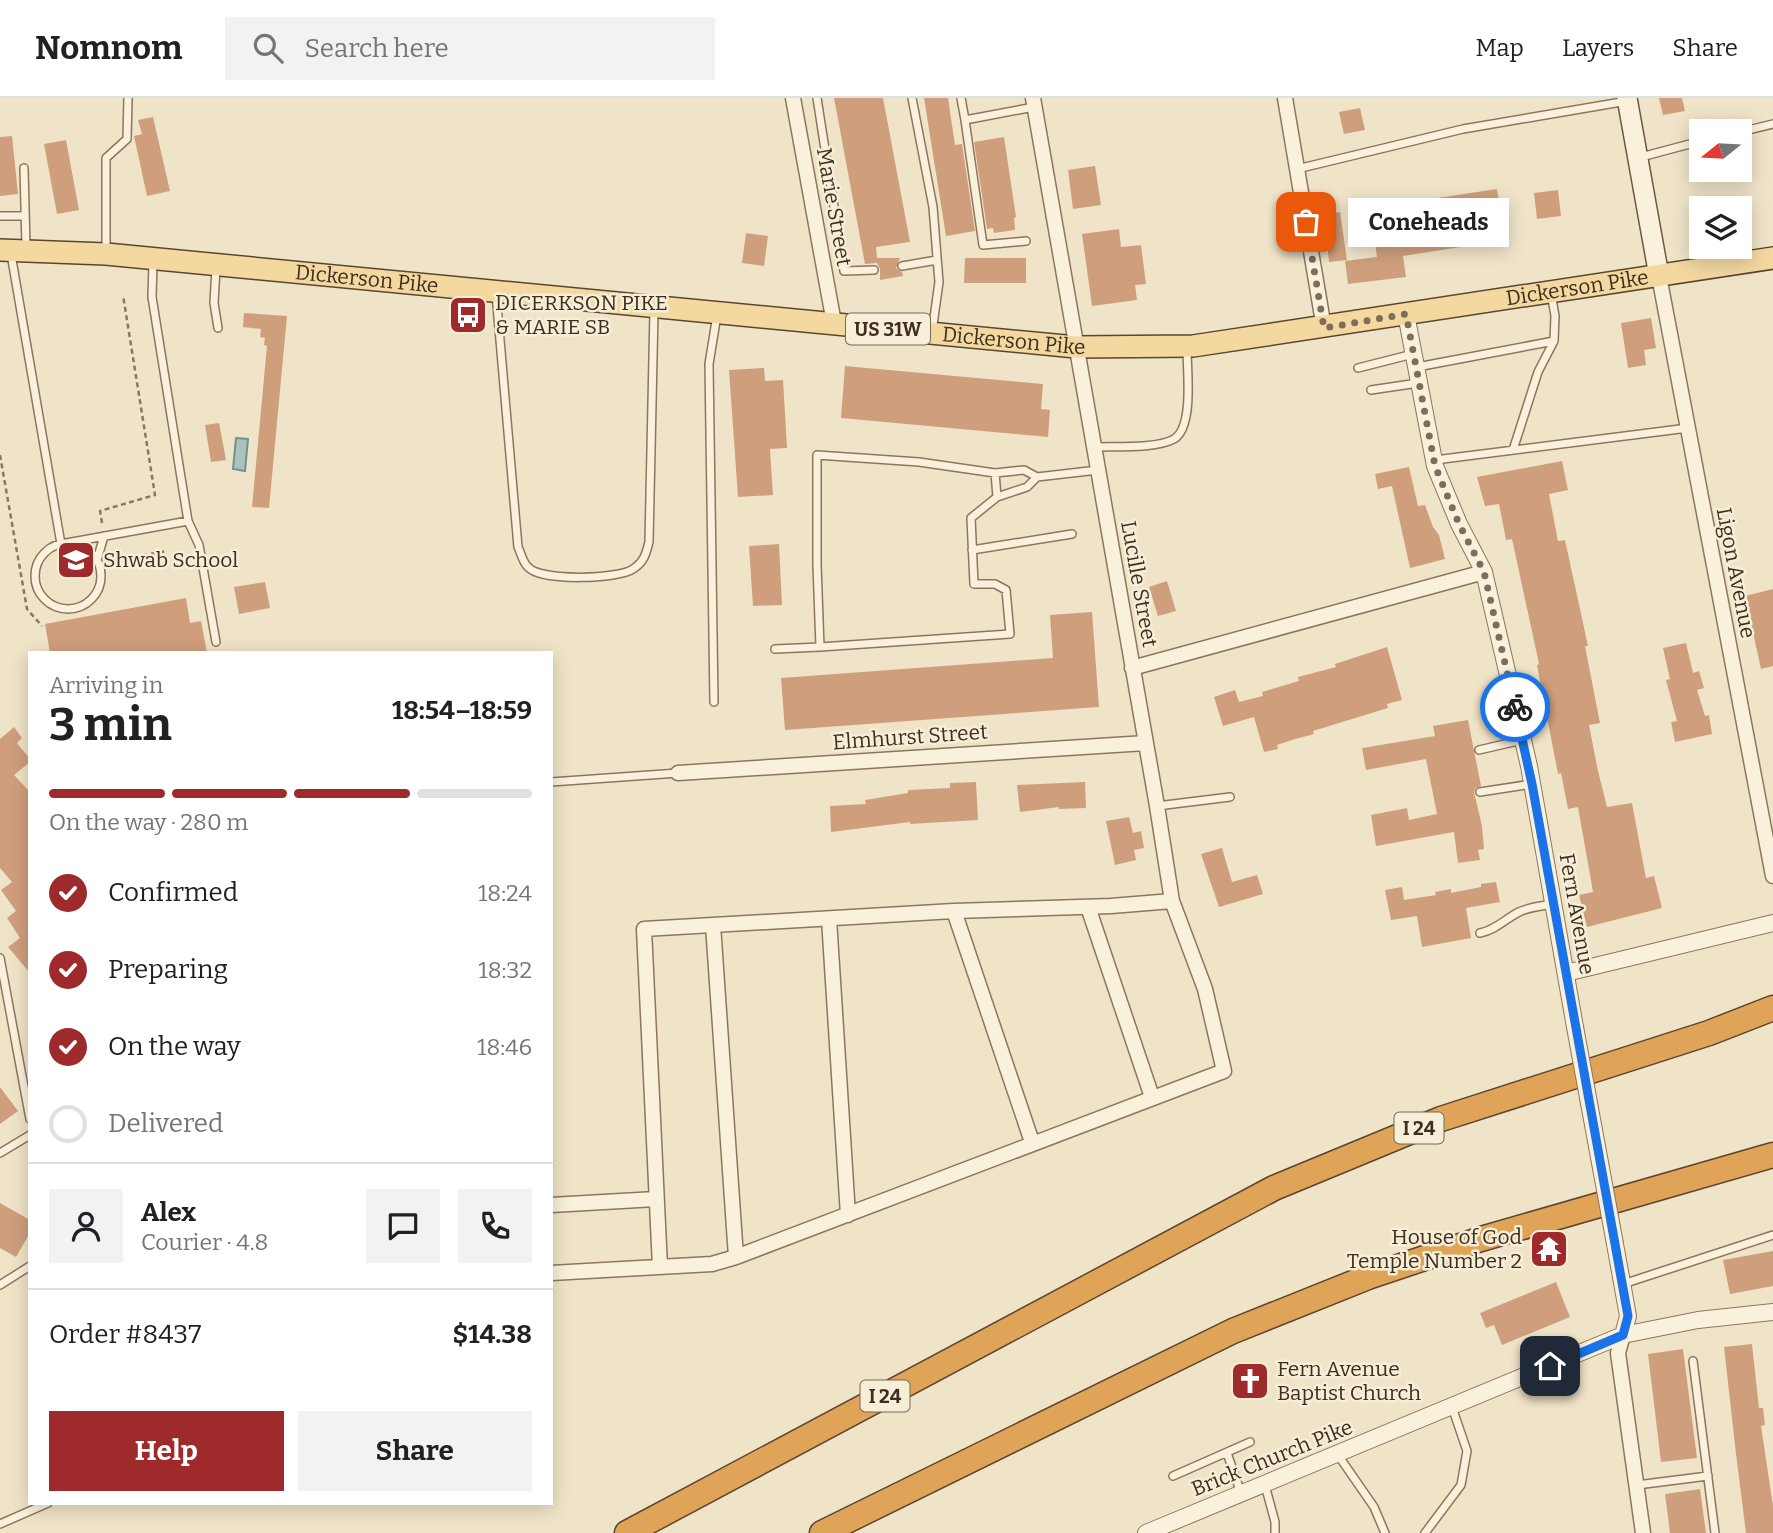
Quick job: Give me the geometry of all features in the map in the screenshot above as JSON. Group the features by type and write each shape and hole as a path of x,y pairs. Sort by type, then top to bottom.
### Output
{"highway":[{"name":"I 24","path":"627,1533 1274,1188 1441,1119 1709,1033 1773,1008"},
{"path":"1709,1033 1773,1018"},
{"path":"822,1533 1233,1331 1368,1277 1481,1239 1773,1155"}],"main road":[{"path":"1627,100 1659,276"},
{"name":"Dickerson Pike","path":"12,250 153,258 1076,346 1187,346 1324,328 1773,258"}],"street":[{"name":"Marie Street","path":"793,98 834,323"},
{"path":"1285,98 1324,328"},
{"name":"Lucille Street","path":"1033,102 1172,901 1205,989 1224,1071 1152,1097"},
{"name":"Ligon Avenue","path":"1659,276 1773,876"},
{"name":"Fern Avenue","path":"1406,314 1434,460 1459,524 1484,572 1532,784 1628,1316 1618,1353 1643,1533"},
{"path":"1132,668 1484,572"},
{"name":"Elmhurst Street","path":"678,774 1146,743"},
{"path":"660,1267 643,929 1172,901"},
{"path":"553,1273 712,1264 736,1257 1152,1097 1088,906"},
{"path":"954,911 1032,1142"},
{"path":"830,919 848,1215"},
{"path":"1566,973 1773,923"},
{"path":"713,926 736,1257"},
{"path":"553,1205 656,1199"},
{"name":"Brick Church Pike","path":"1146,1533 1623,1335 1698,1320 1773,1312"}],"lane":[{"path":"106,254 106,158 127,139 128,98"},
{"path":"817,98 844,271 874,270"},
{"path":"912,98 933,207 939,282 932,333"},
{"path":"961,98 983,245 1026,241"},
{"path":"1297,169 1464,129 1627,100"},
{"path":"965,120 1033,102"},
{"path":"1752,129 1773,124"},
{"path":"1638,157 1689,144"},
{"path":"24,168 24,216 12,250 61,544"},
{"path":"0,216 24,216"},
{"path":"153,258 152,297 188,522 199,545 216,642"},
{"path":"902,266 937,260"},
{"path":"216,264 214,303 218,328"},
{"path":"495,290 519,547 528,567 538,573 568,579 630,572 643,561 649,542 654,306"},
{"path":"1513,450 1538,372 1554,341 1555,316 1550,293"},
{"path":"714,702 709,364 718,312"},
{"path":"1358,368 1416,368 1554,341"},
{"path":"1094,447 1153,444 1174,439 1187,414 1187,346"},
{"path":"1371,390 1416,368"},
{"path":"1434,460 1688,428"},
{"path":"820,647 817,455 919,463 995,473 1024,470 1037,477 1098,470"},
{"path":"995,473 998,498"},
{"path":"775,649 1010,634 1006,590 995,584 974,584 971,518 998,498 1027,486 1037,477"},
{"path":"104,536 97,560 101,580 91,599 72,608 61,608 43,596 37,586 37,565 50,548 61,544 104,536 188,522"},
{"path":"972,550 1072,534"},
{"path":"61,544 81,545 97,560"},
{"path":"1479,750 1523,740"},
{"path":"553,782 678,774"},
{"path":"1480,792 1532,784"},
{"path":"1157,806 1230,797"},
{"path":"1480,933 1492,931 1505,919 1523,910 1553,904"},
{"path":"0,958 28,1108"},
{"path":"0,1153 28,1136"},
{"path":"1622,1284 1773,1235"},
{"path":"0,1286 28,1267"},
{"path":"1693,1361 1715,1533"},
{"path":"1424,1533 1461,1485 1466,1451 1452,1407"},
{"path":"1173,1476 1250,1442"},
{"path":"1227,1453 1241,1494"},
{"path":"1338,1454 1374,1507 1385,1533"},
{"path":"1636,1485 1708,1476"},
{"path":"1264,1484 1275,1522 1275,1533"},
{"path":"0,1524 43,1505"}],"path":[{"path":"123,295 155,495 100,511 104,536 109,561 167,551"},
{"path":"0,455 27,609 42,626"}],"water":[{"path":"236,438 248,439 245,471 233,469"}],"building":[{"path":"834,98 883,98 910,242 876,247 877,258 900,258 896,268 903,276 880,280 877,263 865,264"},
{"path":"924,98 948,98 955,145 962,144 975,231 946,236"},
{"path":"1659,98 1682,98 1685,111 1663,115"},
{"path":"1360,108 1365,130 1344,134 1339,112"},
{"path":"153,117 170,191 147,196 134,136 142,134 138,120"},
{"path":"12,136 18,194 0,196 0,137"},
{"path":"1004,137 1016,217 1015,230 994,233 993,228 987,229 974,142"},
{"path":"66,140 79,210 57,214 44,144"},
{"path":"1095,166 1101,205 1073,209 1068,170"},
{"path":"1497,189 1505,240 1403,256 1406,277 1348,284 1345,261 1377,257 1373,230 1402,226 1398,204"},
{"path":"1558,190 1561,216 1537,219 1534,193"},
{"path":"1340,212 1347,260 1329,262 1324,215"},
{"path":"1119,229 1121,247 1141,245 1146,284 1135,285 1137,300 1092,306 1082,234"},
{"path":"746,233 768,236 764,266 742,263"},
{"path":"965,258 1026,258 1026,283 964,283"},
{"path":"244,313 287,316 269,508 252,507 267,346 264,345 265,338 260,337 261,329 243,327"},
{"path":"1651,318 1656,348 1644,350 1646,365 1628,368 1621,323"},
{"path":"845,366 1043,384 1041,409 1050,410 1048,437 841,418"},
{"path":"764,368 765,381 783,380 787,448 770,449 773,495 738,497 729,370"},
{"path":"219,423 226,460 211,462 205,425"},
{"path":"1562,461 1568,490 1549,494 1558,541 1565,540 1588,646 1585,646 1600,723 1589,725 1598,771 1607,807 1632,803 1646,878 1654,876 1662,908 1587,927 1579,895 1593,892 1578,807 1568,809 1561,773 1558,774 1537,665 1539,664 1512,539 1506,540 1499,504 1485,506 1477,477"},
{"path":"1409,467 1418,506 1425,505 1439,535 1445,559 1410,568 1392,486 1378,489 1375,474"},
{"path":"779,544 782,605 753,606 749,546"},
{"path":"1167,581 1176,611 1158,616 1149,587"},
{"path":"265,582 270,608 239,614 234,587"},
{"path":"1773,589 1773,666 1761,669 1745,596"},
{"path":"186,598 190,623 201,621 207,651 50,651 45,624"},
{"path":"1092,612 1099,707 785,730 781,678 1053,658 1050,615"},
{"path":"1686,643 1693,673 1699,671 1704,688 1697,690 1705,716 1709,715 1712,734 1675,742 1671,722 1677,721 1666,680 1670,679 1663,648"},
{"path":"1387,647 1402,700 1387,704 1388,708 1313,731 1314,734 1277,745 1278,749 1264,752 1254,717 1223,726 1214,697 1235,690 1239,702 1263,696 1262,692 1299,681 1298,677 1336,667 1335,664"},
{"path":"1468,720 1481,786 1474,792 1482,826 1484,849 1478,850 1480,860 1458,863 1454,832 1376,846 1371,815 1407,808 1409,820 1437,814 1426,759 1366,770 1362,748 1435,736 1433,726"},
{"path":"14,727 22,738 17,743 28,757 28,764 14,775 28,790 28,971 8,947 20,938 7,918 16,911 1,890 12,882 0,868 0,739"},
{"path":"976,782 978,820 910,822 831,832 830,806 866,804 865,800 908,793 908,790 950,788 950,783"},
{"path":"1085,782 1086,808 1059,807 1020,812 1017,785"},
{"path":"1129,817 1133,833 1141,831 1144,848 1134,850 1136,860 1115,865 1106,821"},
{"path":"1222,848 1232,882 1257,875 1263,894 1219,907 1201,854"},
{"path":"1496,882 1500,902 1466,908 1471,938 1422,947 1417,916 1391,920 1385,890 1402,887 1404,900 1436,895 1435,892 1451,889 1451,893"},
{"path":"0,1087 18,1111 0,1124"},
{"path":"0,1203 28,1219 28,1236 16,1257 0,1248"},
{"path":"1773,1251 1773,1286 1730,1294 1723,1260"},
{"path":"1556,1282 1570,1317 1502,1345 1494,1325 1486,1328 1480,1313"},
{"path":"1752,1344 1759,1408 1763,1408 1765,1425 1761,1426 1773,1506 1773,1533 1746,1533 1724,1347"},
{"path":"1683,1349 1697,1458 1661,1462 1648,1354"},
{"path":"1700,1489 1706,1533 1670,1533 1665,1494"}],"way so far":[{"path":"1306,222 1324,328 1406,314 1435,466 1459,524 1484,572 1515,707"}],"place":[{"name":"Coneheads","path":"1306,222"},
{"name":"DICERKSON PIKE & MARIE SB","path":"468,315"},
{"name":"Shwab School","path":"76,560"},
{"name":"House of God Temple Number 2","path":"1549,1249"},
{"name":"Fern Avenue Baptist Church","path":"1250,1381"}],"route":[{"path":"1515,707 1529,766 1628,1316 1623,1335 1550,1366"}]}
